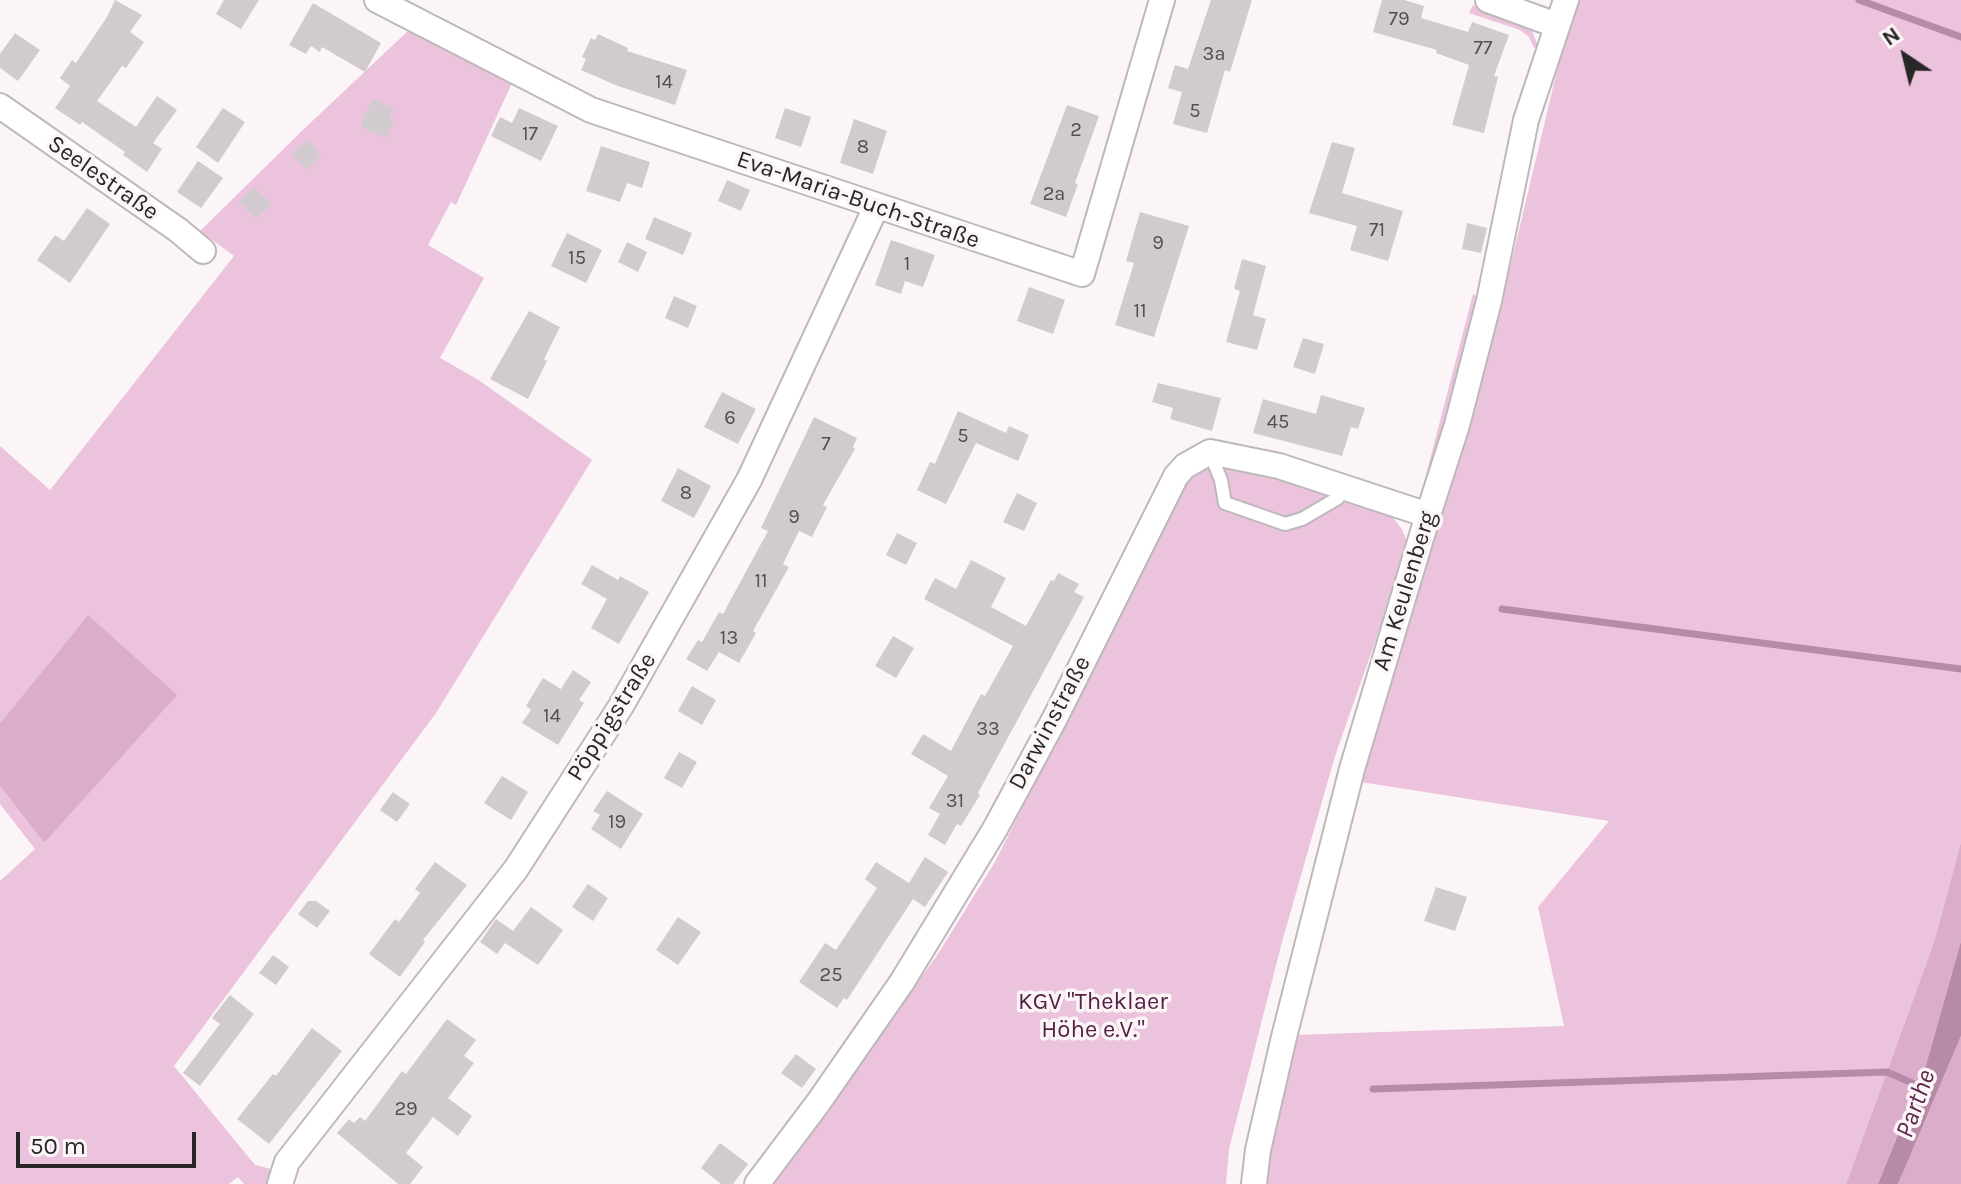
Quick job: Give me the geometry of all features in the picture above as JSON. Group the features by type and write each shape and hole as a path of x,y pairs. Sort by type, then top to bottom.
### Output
{"street":[{"name":"Eva-Maria-Buch-Straße","path":"377,0 591,110 1082,274 1162,0"},
{"path":"1488,0 1556,25"},
{"name":"Am Keulenberg","path":"1254,1184 1258,1150 1280,1051 1337,829 1457,425 1489,301 1526,120 1566,0"},
{"name":"Seelestraße","path":"0,106 178,230 203,251"},
{"name":"Pöppigstraße","path":"280,1184 287,1162 516,869 621,706 749,480 876,207"},
{"path":"1210,452 1279,466 1428,515"},
{"name":"Darwinstraße","path":"757,1184 902,982 995,829 1055,718 1176,476 1197,457 1210,452"}],"lane":[{"path":"1210,452 1221,480 1225,503 1285,524 1302,519 1338,498 1344,486"}],"green space":[{"path":"1579,0 1961,0 1961,842 1934,942 1846,1184 1265,1184 1268,1150 1293,1035 1564,1026 1538,907 1609,821 1361,782 1497,322 1566,33"},
{"path":"1473,5 1522,21 1531,28 1538,46 1534,48 1529,37 1520,30 1469,13"},
{"path":"410,29 512,83 456,205 451,202 428,245 484,278 440,358 477,379 592,460 436,713 174,1066 255,1165 275,1170 275,1184 244,1184 238,1177 229,1184 0,1184 0,881 35,849 0,804 0,786 44,843 88,615 0,723 0,446 50,490 234,256 200,231"},
{"path":"1473,294 1480,299 1424,499 1420,498"},
{"name":"KGV \"Theklaer Höhe e.V.\"","path":"1223,460 1387,510 1409,545 1335,756 1282,942 1229,1149 1226,1184 769,1184 936,957 995,862 1189,477 1205,465"}],"shaded area":[{"path":"88,615 177,695 44,843 0,786 0,723"},
{"path":"1961,842 1961,941 1926,1065 1878,1184 1846,1184 1934,942"},
{"path":"1961,1036 1961,1184 1898,1184 1905,1167"}],"water":[{"name":"Parthe","path":"1961,941 1961,1036 1898,1184 1878,1184 1926,1065"}],"building":[{"path":"115,0 142,15 130,32 144,42 97,101 136,127 157,96 177,110 153,143 162,149 147,172 123,155 125,152 82,122 80,125 55,108 70,86 60,78 72,60 76,63"},
{"path":"224,0 259,0 241,29 216,14"},
{"path":"1211,0 1252,0 1230,72 1225,70 1207,133 1173,124 1182,92 1168,88 1175,65 1188,69"},
{"path":"1382,0 1404,0 1424,6 1421,18 1468,32 1472,22 1509,35 1494,76 1498,77 1484,133 1452,125 1469,65 1436,53 1437,50 1373,32"},
{"path":"313,3 381,43 365,72 322,47 320,52 311,46 306,54 289,45"},
{"path":"15,33 40,50 18,81 0,68 0,54"},
{"path":"598,34 628,48 627,51 687,70 675,105 581,70 586,59 582,57 591,38 595,40"},
{"path":"373,99 393,108 389,117 394,119 386,138 360,126"},
{"path":"1067,105 1099,116 1066,217 1030,204"},
{"path":"223,108 245,122 218,163 196,147"},
{"path":"519,108 558,126 541,161 491,136 500,117 512,123"},
{"path":"785,108 811,117 801,147 775,138"},
{"path":"854,119 887,131 873,174 840,163"},
{"path":"307,140 321,155 306,170 292,154"},
{"path":"1332,142 1355,148 1342,193 1403,211 1388,261 1350,250 1357,226 1309,213"},
{"path":"601,146 650,162 642,188 627,183 620,202 586,191"},
{"path":"198,161 223,178 201,208 177,192"},
{"path":"727,180 750,190 741,211 718,201"},
{"path":"254,187 271,204 256,219 239,202"},
{"path":"87,208 110,224 70,283 37,260 55,235 64,241"},
{"path":"1140,212 1189,226 1154,337 1115,325 1134,263 1126,261"},
{"path":"654,217 692,233 683,255 645,239"},
{"path":"1467,223 1487,228 1481,253 1462,249"},
{"path":"567,233 602,250 586,283 551,266"},
{"path":"891,240 935,255 923,287 905,281 901,294 875,285"},
{"path":"627,242 647,252 638,272 618,262"},
{"path":"1242,259 1266,266 1253,315 1266,319 1257,350 1226,342 1240,291 1234,289"},
{"path":"1029,287 1065,300 1053,334 1017,321"},
{"path":"674,296 697,306 688,328 665,318"},
{"path":"529,311 560,327 528,399 490,379"},
{"path":"1303,338 1324,344 1315,374 1293,367"},
{"path":"1158,383 1221,398 1212,431 1170,419 1173,408 1152,402"},
{"path":"722,392 756,409 738,444 704,427"},
{"path":"1321,395 1365,408 1358,429 1351,427 1342,456 1253,433 1263,399 1316,414"},
{"path":"958,411 1006,433 1009,426 1029,435 1018,461 976,443 946,504 917,490 930,462 935,464"},
{"path":"814,417 857,438 855,449 823,505 827,507 812,537 799,531 783,564 789,567 739,663 719,652 707,671 686,659 698,640 702,642 719,612 723,614 768,531 761,528"},
{"path":"678,468 711,486 694,518 661,501"},
{"path":"1017,493 1037,503 1024,531 1003,522"},
{"path":"897,533 917,543 906,565 886,555"},
{"path":"971,560 1006,578 991,607 1026,626 1058,573 1079,584 1074,592 1084,597 978,793 980,795 945,845 928,835 940,814 929,808 948,776 911,754 923,734 951,751 981,694 985,696 1013,646 924,599 935,578 956,589"},
{"path":"592,565 618,580 620,576 649,592 619,644 591,628 607,599 581,584"},
{"path":"893,636 914,648 896,678 875,666"},
{"path":"573,670 591,682 579,700 584,703 558,745 522,723 531,710 526,706 543,678 561,689"},
{"path":"692,686 716,700 702,725 678,711"},
{"path":"679,752 697,762 682,788 664,778"},
{"path":"502,776 528,792 511,820 484,803"},
{"path":"607,791 643,814 621,849 591,829 600,815 593,811"},
{"path":"393,792 410,804 397,822 380,810"},
{"path":"925,857 948,872 925,907 913,899 847,1000 844,998 837,1008 799,982 825,943 836,950 877,888 865,879 876,862 909,883"},
{"path":"435,862 467,885 423,940 425,942 400,977 369,954 395,919 399,922 420,893 415,889"},
{"path":"588,884 608,898 593,921 572,907"},
{"path":"1436,887 1467,897 1455,931 1424,921"},
{"path":"308,901 316,901 330,911 317,928 298,914"},
{"path":"531,907 563,930 538,965 505,943 497,954 480,942 496,919 513,931"},
{"path":"678,917 701,932 678,965 656,950"},
{"path":"273,955 289,967 276,985 259,973"},
{"path":"230,995 254,1014 200,1086 183,1073 220,1024 212,1018"},
{"path":"447,1019 476,1040 464,1056 474,1063 448,1098 472,1116 458,1136 433,1117 406,1153 423,1167 410,1184 398,1184 337,1133 349,1119 354,1123 360,1117 365,1121 402,1071 406,1074"},
{"path":"312,1028 342,1051 269,1144 237,1119 273,1074 276,1076"},
{"path":"796,1054 816,1069 802,1088 781,1073"},
{"path":"720,1143 748,1164 733,1184 721,1184 701,1168"}],"waterway":[{"path":"1859,0 1961,37"},
{"path":"1502,609 1961,669"},
{"name":"Parthe","path":"1373,1089 1887,1072 1924,1088"}]}
